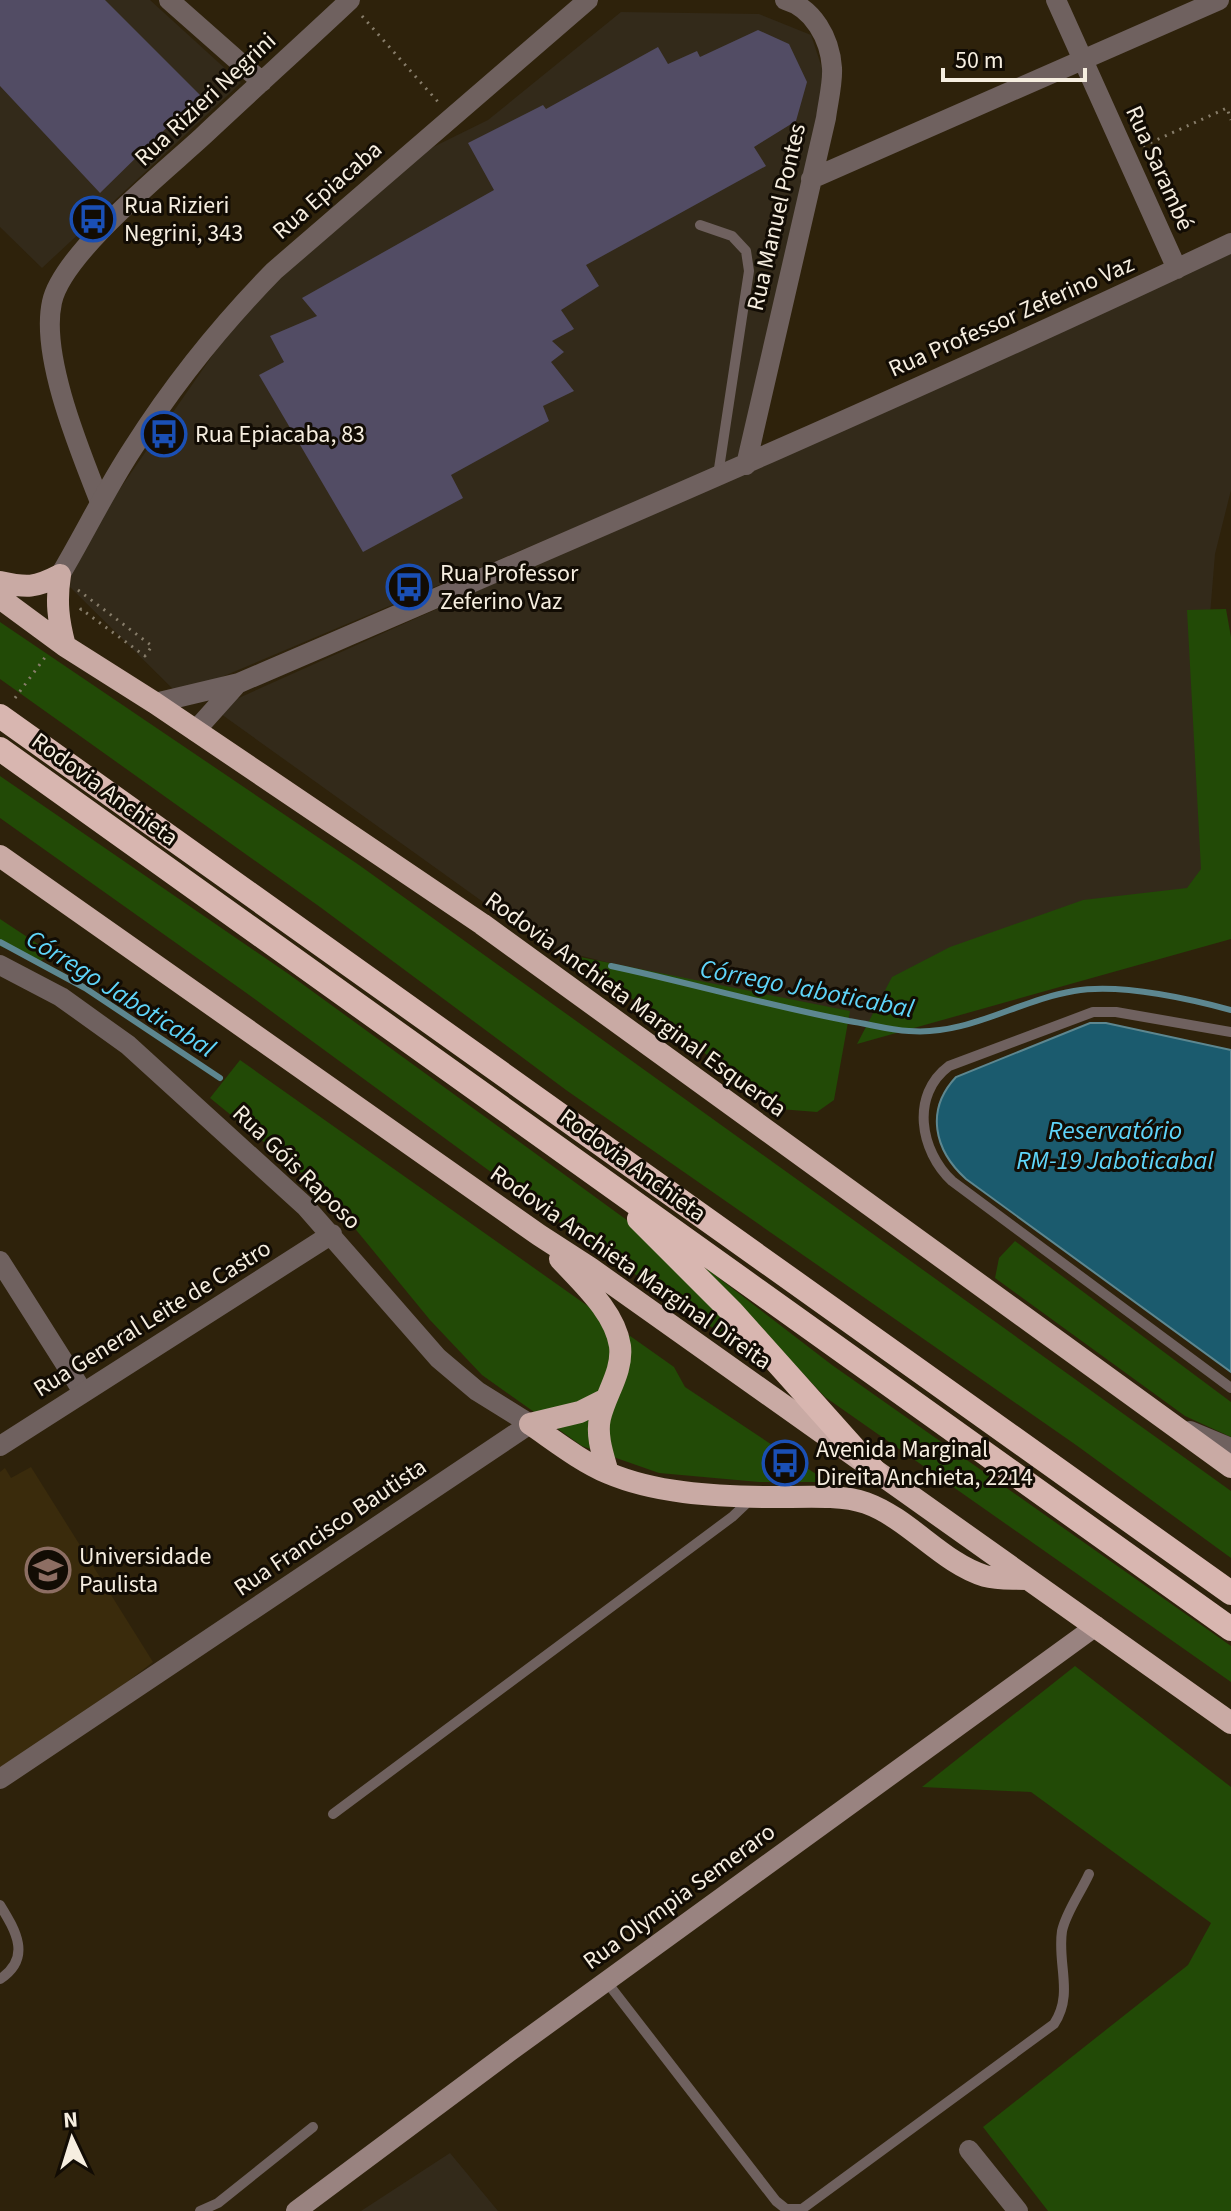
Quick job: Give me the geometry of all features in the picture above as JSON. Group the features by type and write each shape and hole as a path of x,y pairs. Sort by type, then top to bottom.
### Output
{"highway":[{"path":"0,582 39,586 60,575"},
{"path":"59,646 56,609 60,575"},
{"name":"Rodovia Anchieta Marginal Esquerda","path":"0,598 59,646 155,703 482,924 1231,1467"},
{"name":"Rodovia Anchieta","path":"4,711 1231,1593"},
{"name":"Rodovia Anchieta","path":"0,749 1231,1629"},
{"name":"Rodovia Anchieta Marginal Direita","path":"0,856 603,1277 1231,1723"},
{"path":"577,1159 697,1274 876,1473"},
{"path":"539,1235 611,1321 619,1343 620,1362 599,1420 608,1473"},
{"path":"530,1424 580,1412 606,1399"},
{"path":"530,1424 608,1473 649,1486 754,1497 863,1502 889,1513 968,1569 996,1578 1027,1579"}],"main road":[{"name":"Rua Olympia Semeraro","path":"296,2211 606,1981 1096,1626"}],"street":[{"path":"169,0 262,82"},
{"name":"Rua Rizieri Negrini","path":"100,502 58,380 50,337 52,302 64,271 113,218 348,0"},
{"name":"Rua Epiacaba","path":"60,575 134,446 180,381 253,292 451,116 588,0"},
{"name":"Rua Manuel Pontes","path":"746,465 826,118 832,69 827,44 819,26 799,4 785,0"},
{"name":"Rua Sarambé","path":"1056,0 1177,269"},
{"path":"811,179 1219,0"},
{"name":"Rua Professor Zeferino Vaz","path":"155,703 239,683 746,465 1231,243"},
{"name":"Rua Professor Zeferino Vaz","path":"195,731 239,683"},
{"name":"Rua Góis Raposo","path":"4,966 61,997 128,1045 283,1184 332,1234 438,1358 477,1391 530,1424"},
{"name":"Rua General Leite de Castro","path":"0,1446 332,1234"},
{"path":"0,1261 83,1392"},
{"path":"1171,1423 1231,1448"},
{"name":"Rua Francisco Bautista","path":"0,1779 530,1424"},
{"path":"969,2150 1018,2211"}],"lane":[{"path":"700,225 732,236 746,251 749,271 718,477"},
{"path":"1231,1032 1116,1012 1093,1012 949,1066 936,1077 927,1092 923,1118 929,1149 942,1172 952,1181 1231,1388"},
{"path":"333,1814 732,1517 754,1497"},
{"path":"606,1981 776,2201 786,2209 802,2209 1054,2024 1062,2012 1065,1995 1062,1931 1089,1874"},
{"path":"0,1905 14,1928 19,1947 16,1963 0,1979"},
{"path":"200,2211 218,2203 313,2127"}],"path":[{"path":"348,0 451,116"},
{"path":"1125,154 1227,108 1231,120"},
{"path":"72,621 81,609 145,656 152,646 89,599"},
{"path":"4,711 59,646"}],"shaded area":[{"path":"0,0 150,0 241,83 42,268 0,227"},
{"path":"621,12 759,14 811,35 824,74 823,104 744,456 179,695 70,587 72,558 248,304 425,151 488,120"},
{"path":"1231,253 1231,490 1215,554 1205,676 1227,912 870,1028 546,947 214,709"},
{"name":"Universidade Paulista","path":"31,1467 153,1662 70,1726 0,1772 0,1472 5,1468 11,1478"},
{"path":"450,2153 498,2211 361,2211"}],"green space":[{"path":"1226,609 1231,637 1231,939 857,1044 892,977 950,947 1083,900 1187,888 1201,869 1187,610"},
{"path":"0,622 359,865 1231,1491 1231,1558 1076,1445 566,1090 320,907 0,679"},
{"path":"0,776 290,975 635,1226 775,1371 555,1219 245,992 0,818"},
{"path":"0,919 50,952 39,963 0,946"},
{"path":"575,956 850,1011 834,1100 817,1112 779,1109"},
{"path":"240,1060 674,1367 685,1387 828,1482 759,1482 659,1473 582,1446 482,1375 430,1320 325,1192 210,1098"},
{"path":"1015,1241 1231,1402 1231,1437 1185,1416 995,1278 999,1258"},
{"path":"702,1265 832,1365 1231,1646 1231,1682 825,1397"},
{"path":"1075,1666 1231,1787 1231,2211 1048,2211 983,2127 1188,1965 1211,1923 1031,1792 922,1787"}],"water":[{"name":"Reservatório RM-19 Jaboticabal","path":"1090,1023 1106,1023 1231,1050 1231,1372 966,1179 955,1168 941,1143 937,1116 946,1090 956,1077"}],"building":[{"path":"0,0 105,0 200,95 100,193 0,86"},
{"path":"758,30 789,44 807,82 796,121 754,147 766,166 586,265 599,286 561,310 574,329 552,341 564,352 551,362 574,391 543,406 549,421 451,475 463,498 363,552 259,375 284,362 270,336 317,316 302,298 494,190 468,143 543,105 546,109 658,47 668,64 697,51 700,57"}],"waterway":[{"name":"Córrego Jaboticabal","path":"0,942 85,988 220,1078"},
{"name":"Córrego Jaboticabal","path":"611,966 819,1015 909,1031 952,1028 1053,996 1092,989 1153,993 1231,1010"}],"place":[{"name":"Rua Rizieri Negrini, 343","path":"93,219"},
{"name":"Rua Epiacaba, 83","path":"164,434"},
{"name":"Rua Professor Zeferino Vaz","path":"409,587"},
{"name":"Avenida Marginal Direita Anchieta, 2214","path":"785,1463"},
{"name":"Universidade Paulista","path":"48,1570"}]}
